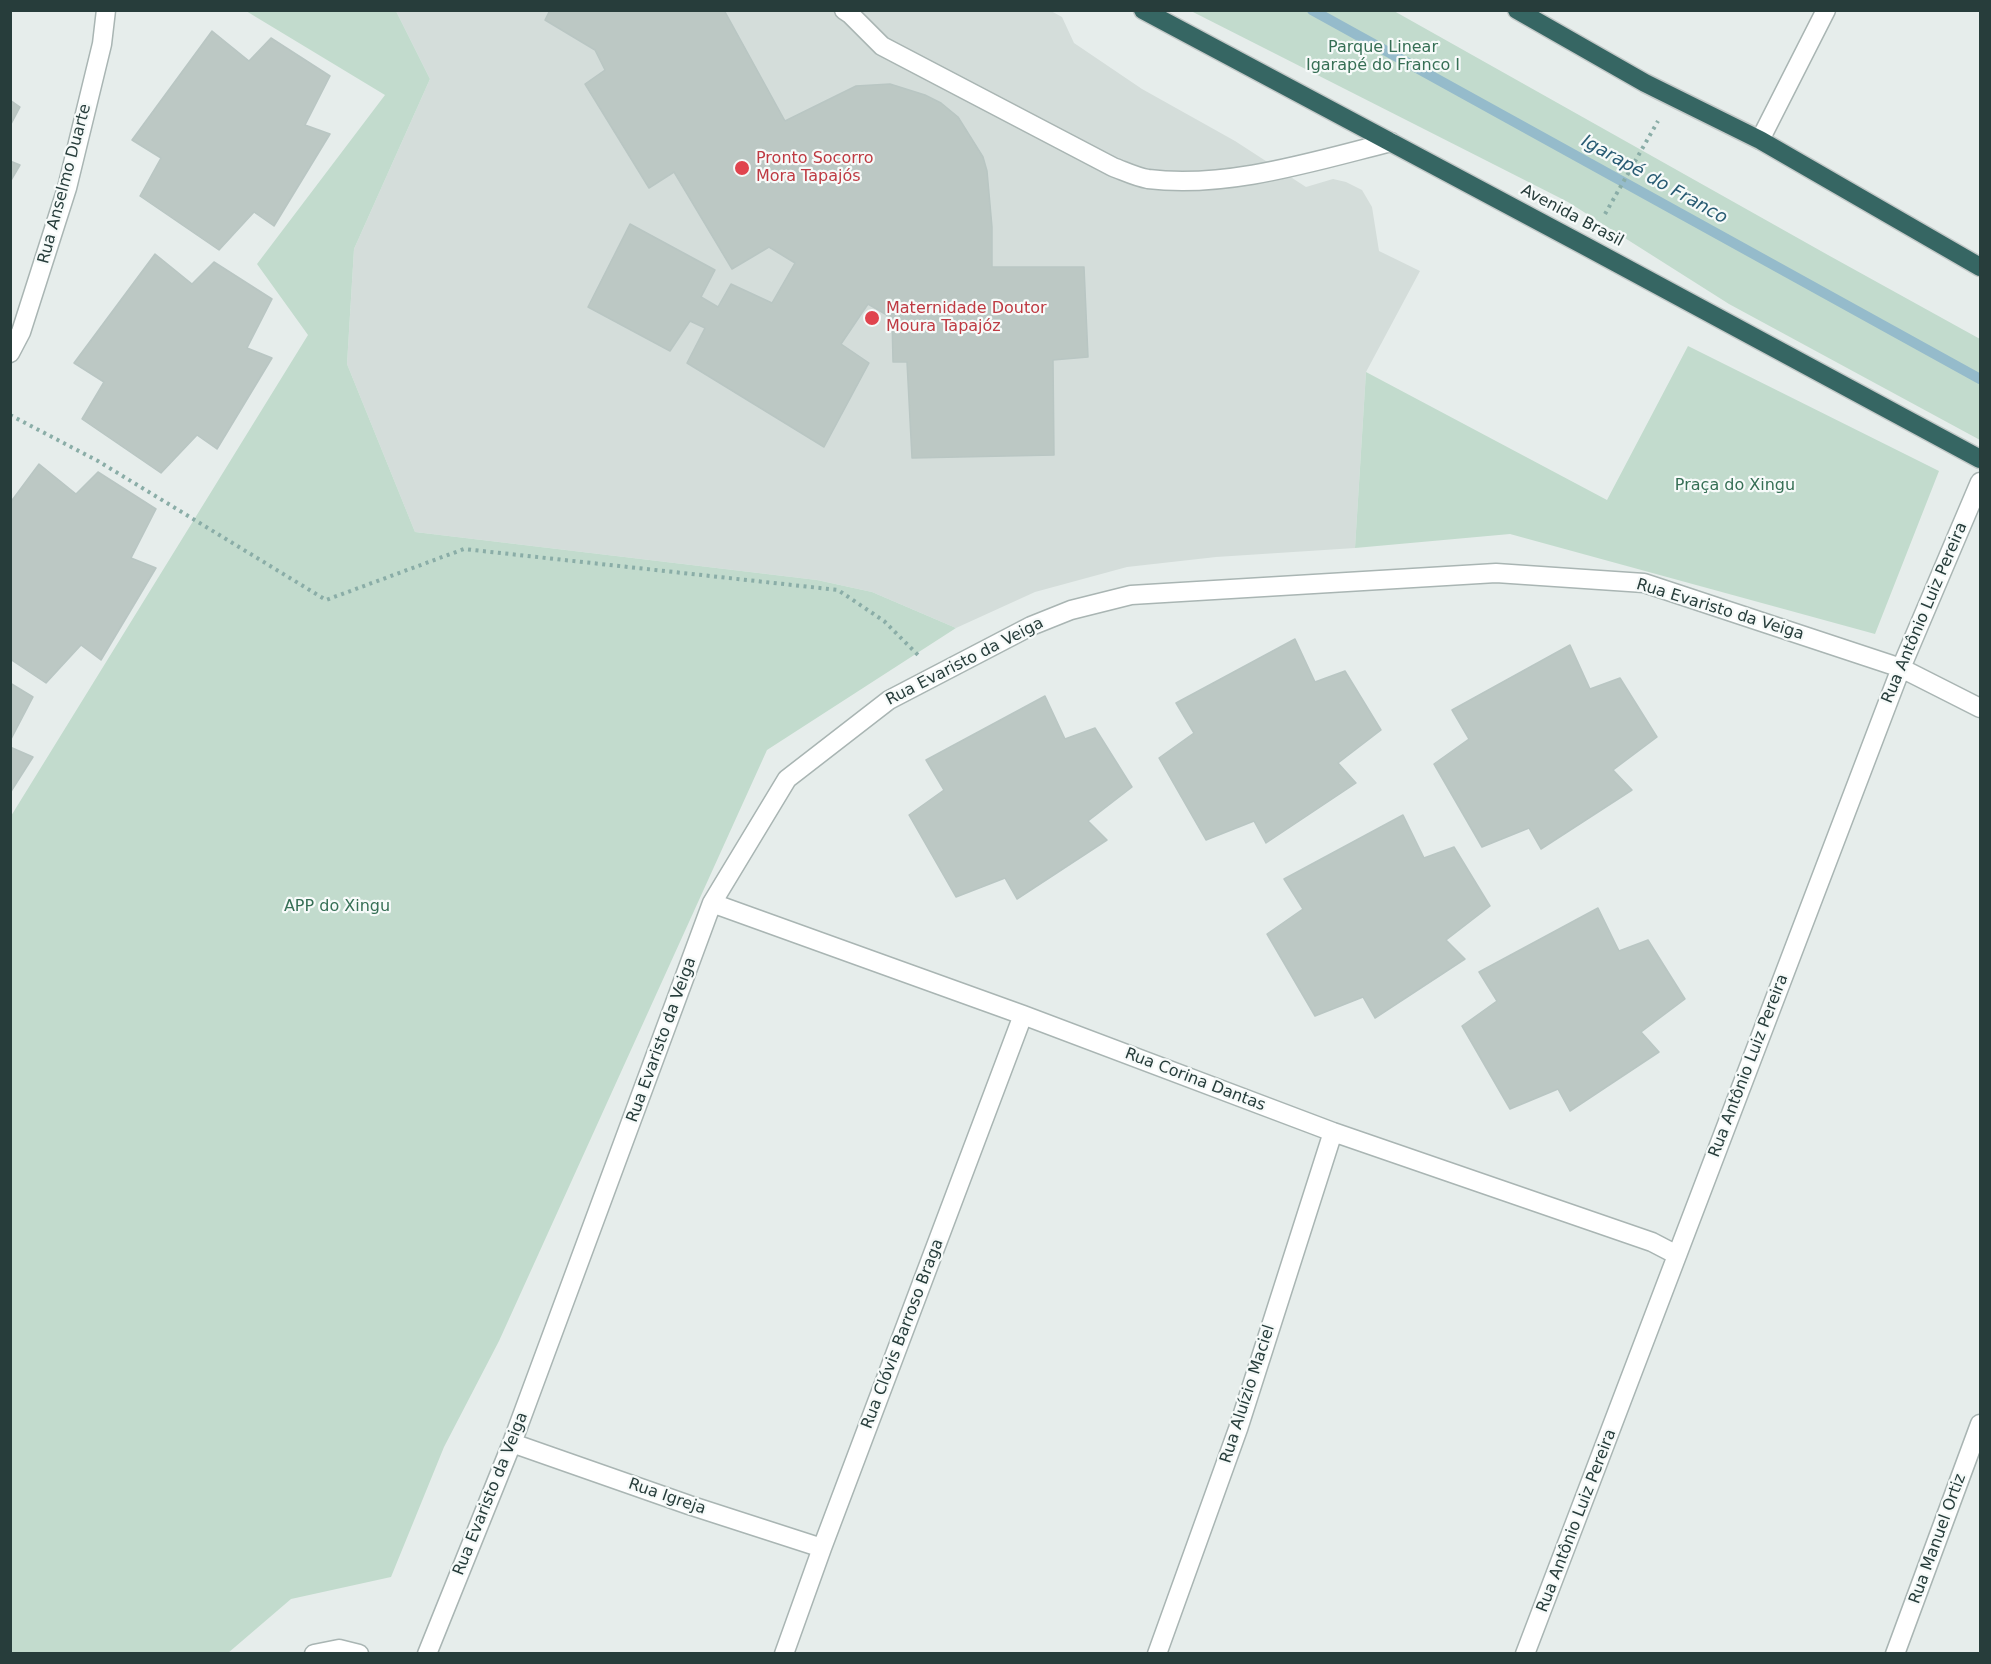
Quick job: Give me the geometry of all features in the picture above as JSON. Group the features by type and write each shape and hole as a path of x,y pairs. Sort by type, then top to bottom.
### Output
{"highway":[{"name":"Avenida Brasil","path":"1143,10 1980,459"},
{"path":"1517,10 1645,83 1760,140 1980,267"}],"street":[{"name":"Rua Anselmo Duarte","path":"10,353 21,332 67,188 102,44 106,10"},
{"path":"1760,140 1826,10"},
{"path":"848,12 882,46 1113,167 1146,178 1185,181 1269,171 1391,142"},
{"name":"Rua Antônio Luiz Pereira","path":"1526,1653 1901,668 1980,482"},
{"name":"Rua Evaristo da Veiga","path":"427,1653 512,1443 712,903 787,779 889,700 1031,626 1071,610 1131,595 1496,573 1644,583 1901,668 1980,708"},
{"name":"Rua Corina Dantas","path":"712,903 1023,1015 1334,1132 1652,1242 1677,1255"},
{"name":"Rua Clóvis Barroso Braga","path":"784,1653 1023,1015"},
{"name":"Rua Aluízio Maciel","path":"1157,1653 1238,1429 1334,1132"},
{"name":"Rua Manuel Ortiz","path":"1895,1653 1980,1424"},
{"name":"Rua Igreja","path":"512,1443 689,1505 822,1548"},
{"path":"314,1653 339,1649 359,1653"}],"path":[{"path":"1605,214 1660,118"},
{"path":"10,415 98,461 326,600 464,549 838,590 884,621 937,675"}],"shaded area":[{"name":"Maternidade Doutor Moura Tapajóz","path":"396,11 1051,11 1062,17 1074,43 1142,89 1235,141 1306,187 1333,179 1346,182 1362,190 1372,207 1379,251 1420,271 1366,372 1355,548 1216,557 1127,567 1035,592 956,628 872,592 817,580 415,532 347,364 354,249 430,79"}],"green space":[{"name":"APP do Xingu","path":"246,11 396,11 430,79 354,249 347,364 415,532 817,580 872,592 956,628 767,750 499,1341 444,1447 391,1577 291,1599 228,1653 11,1653 11,816 308,335 257,264 385,95"},
{"name":"Parque Linear Igarapé do Franco I","path":"1191,11 1394,11 1980,339 1980,440 1729,304 1568,202"},
{"name":"Praça do Xingu","path":"1688,346 1939,471 1875,634 1510,534 1355,548 1366,372 1607,500"}],"building":[{"path":"550,10 724,10 785,121 856,86 890,84 925,95 941,103 958,117 983,157 987,171 992,227 992,267 1084,267 1088,357 1053,360 1054,455 912,458 907,362 893,362 892,318 868,304 841,344 869,363 824,447 687,363 705,328 690,321 670,351 588,307 630,224 715,270 701,297 718,307 731,284 772,303 795,263 769,247 732,269 674,172 649,188 585,84 605,70 595,50 545,20"},
{"path":"212,31 249,61 271,38 330,76 305,125 330,134 274,226 254,212 219,250 140,196 161,158 132,140"},
{"path":"10,100 20,107 10,126"},
{"path":"10,161 20,165 10,182"},
{"path":"155,254 192,284 214,262 272,299 247,348 272,358 217,449 197,435 161,473 82,419 104,382 74,363"},
{"path":"39,464 76,494 98,472 156,509 131,558 156,568 101,660 81,645 46,683 10,659 10,503"},
{"path":"1295,639 1315,682 1345,671 1381,730 1338,763 1356,783 1266,843 1254,821 1206,840 1159,758 1194,733 1176,703"},
{"path":"1570,645 1590,689 1620,678 1657,737 1613,770 1632,790 1541,849 1529,828 1482,847 1434,764 1469,739 1452,710"},
{"path":"10,683 33,697 10,741"},
{"path":"1045,696 1065,739 1095,728 1132,787 1088,821 1107,840 1017,899 1005,878 956,897 909,815 944,790 926,760"},
{"path":"10,747 33,757 10,793"},
{"path":"1403,815 1424,858 1454,847 1490,906 1446,940 1465,959 1375,1018 1363,997 1315,1016 1267,934 1303,909 1284,879"},
{"path":"1598,908 1619,951 1648,940 1685,999 1641,1032 1659,1052 1570,1111 1558,1089 1510,1109 1462,1026 1497,1001 1479,972"}],"waterway":[{"name":"Igarapé do Franco","path":"1312,10 1980,379"}],"place":[{"name":"Pronto Socorro Mora Tapajós","path":"742,168"},
{"name":"Maternidade Doutor Moura Tapajóz","path":"872,318"}]}
